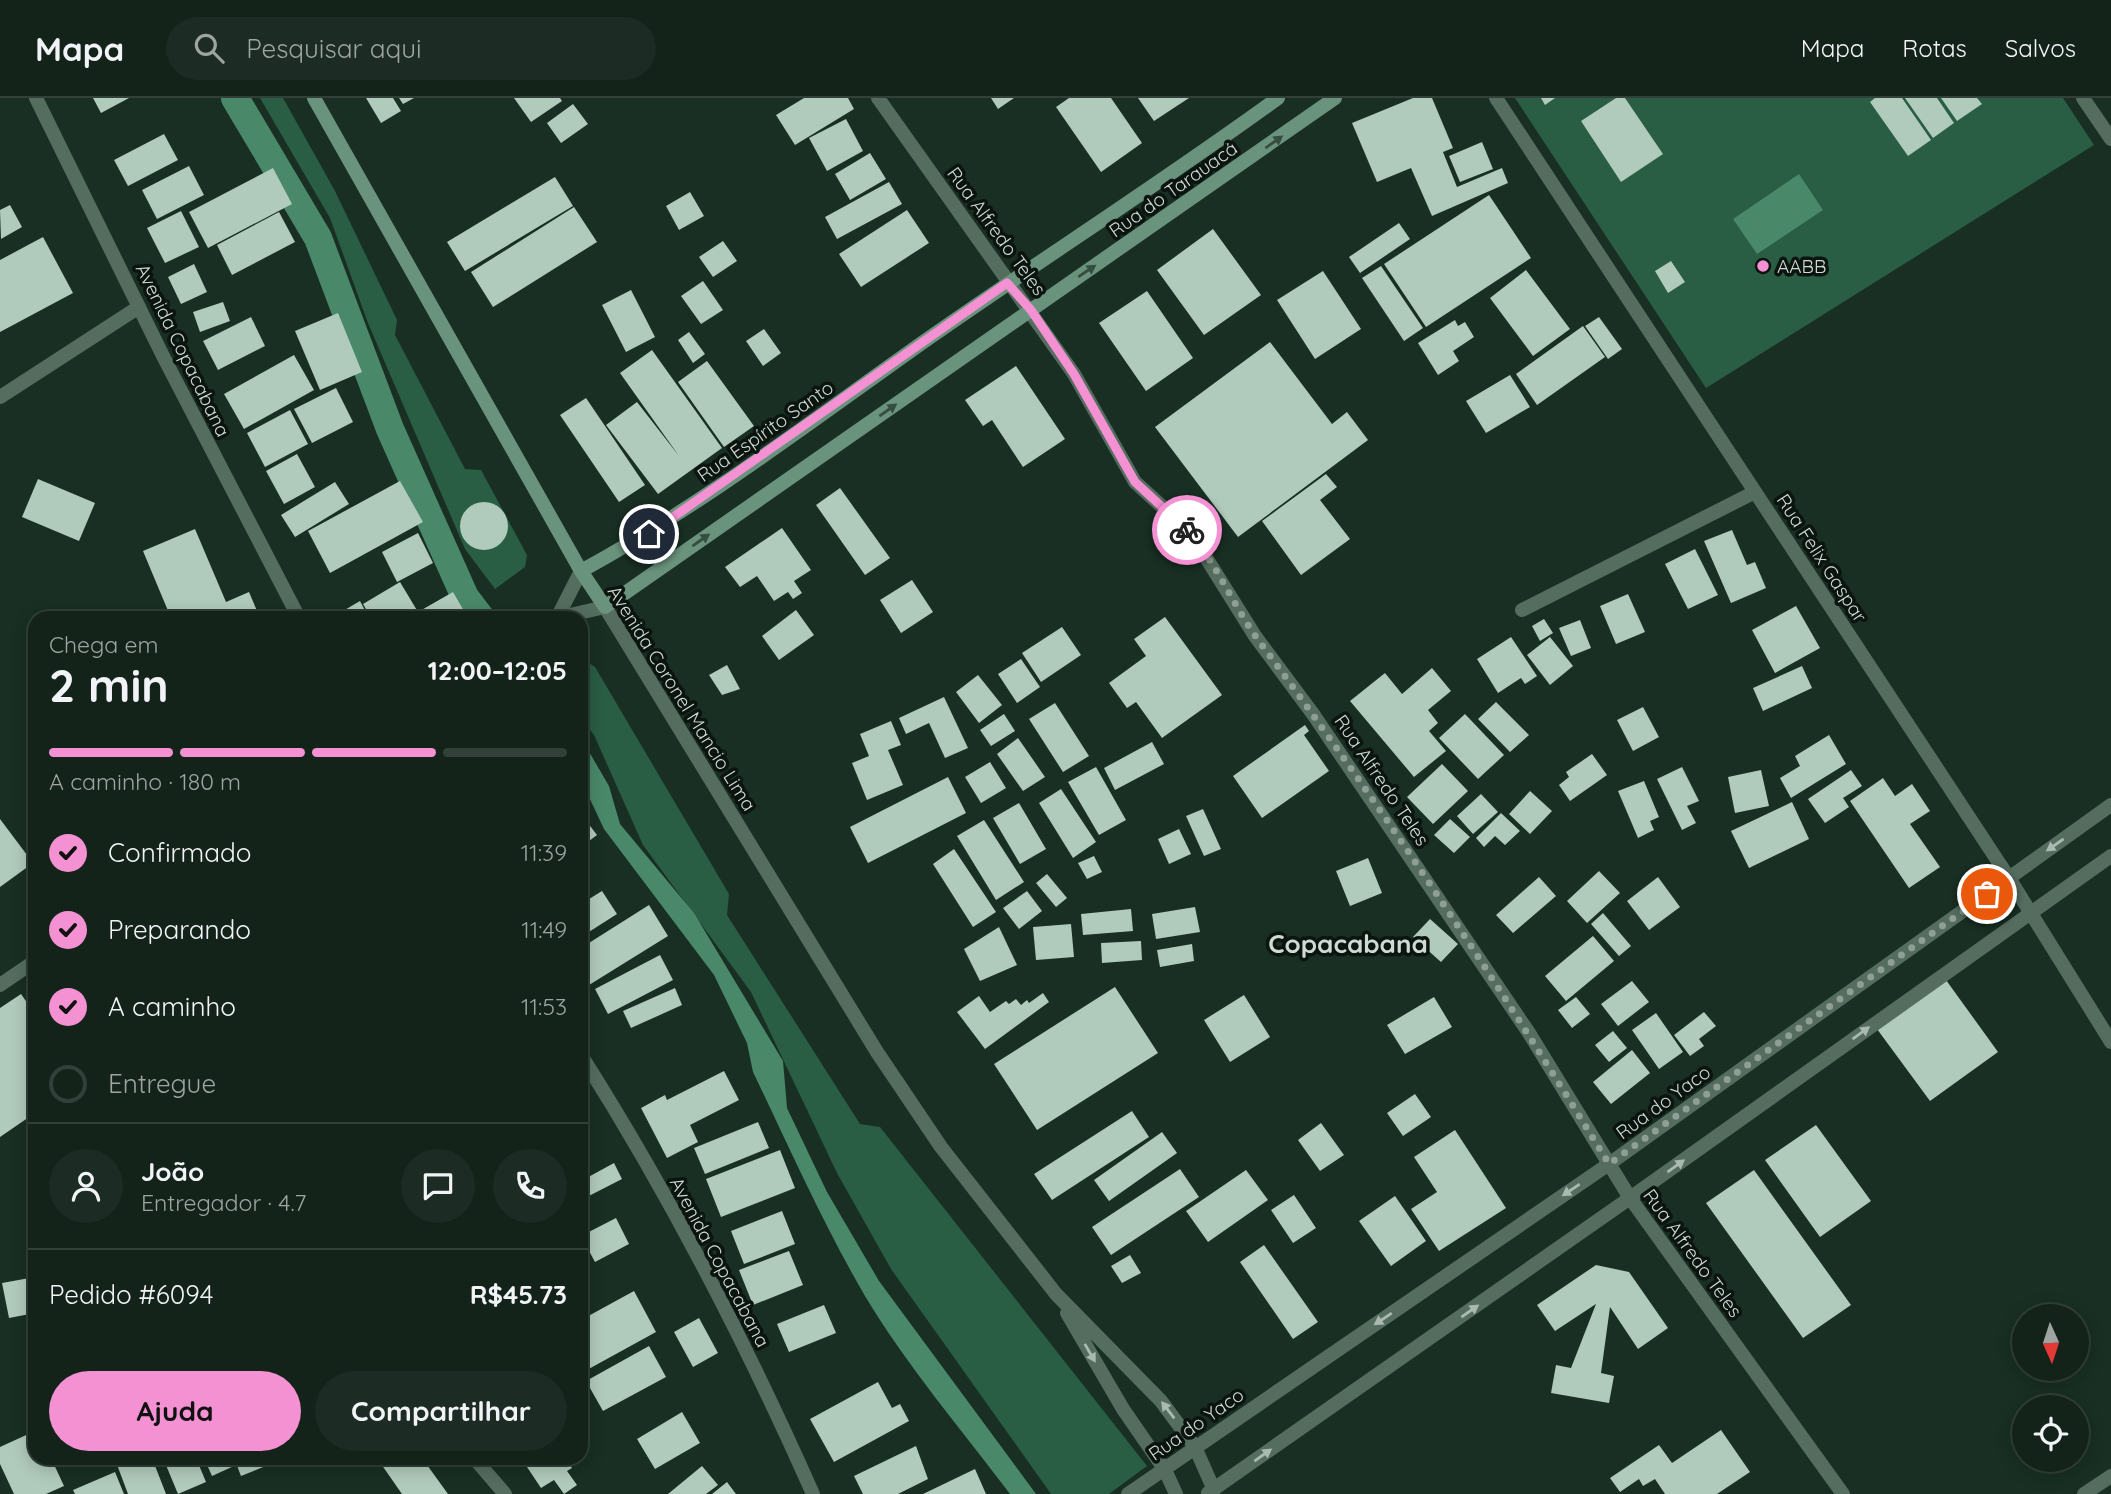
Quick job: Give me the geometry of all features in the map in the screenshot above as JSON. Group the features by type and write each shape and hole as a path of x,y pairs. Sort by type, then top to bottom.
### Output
{"main road":[{"name":"Avenida Coronel Mancio Lima","path":"314,98 581,571 605,607"},
{"name":"Rua do Tarauacá","path":"1007,283 1279,98"},
{"name":"Rua do Tarauacá","path":"1031,310 1335,98"},
{"name":"Rua Espírito Santo","path":"581,571 649,534 740,473 1007,283"},
{"path":"605,607 1031,310"}],"street":[{"name":"Avenida Copacabana","path":"36,98 139,307 295,611"},
{"name":"Rua Alfredo Teles","path":"878,98 1074,374 1135,482 1190,532 1255,636 1314,714 1529,1033 1630,1198 1843,1494"},
{"name":"Rua Felix Gaspar","path":"1496,98 2009,878 2028,914 2111,1042"},
{"path":"2083,98 2111,139"},
{"path":"0,397 139,307"},
{"path":"1522,610 1755,492"},
{"path":"561,611 581,571"},
{"path":"588,611 605,607"},
{"name":"Avenida Coronel Mancio Lima","path":"605,607 877,1052 941,1147 1056,1294 1161,1401 1195,1447 1212,1493"},
{"name":"Rua do Yaco","path":"1128,1494 1609,1164 2111,806"},
{"path":"1212,1493 2111,856"},
{"path":"0,985 28,966"},
{"name":"Avenida Copacabana","path":"588,1066 711,1282 770,1397 813,1494"},
{"name":"Avenida Coronel Mancio Lima","path":"1056,1294 1123,1409 1165,1470 1176,1494"},
{"path":"480,1465 505,1494"},
{"path":"2084,1494 2111,1476"}],"shaded area":[{"path":"260,98 283,98 335,191 397,320 395,335 465,469 481,470 527,555 525,567 495,589 465,549 368,323 330,218"},
{"name":"AABB","path":"1515,98 2063,98 2094,145 1706,388"},
{"path":"1799,174 1823,210 1757,254 1733,219"},
{"path":"588,662 595,667 729,894 727,915 860,1124 880,1127 1147,1466 1109,1494 1051,1494 891,1269 837,1173 751,992 643,845 594,735 588,727"},
{"path":"588,750 609,786 620,824 694,913 783,1061 787,1108 827,1192 879,1281 1036,1494 1010,1494 881,1322 821,1213 753,1072 747,1043 714,975 604,829 588,795"}],"building":[{"path":"93,98 129,98 101,113"},
{"path":"366,98 393,98 401,111 381,123"},
{"path":"399,98 414,98 403,104"},
{"path":"514,98 560,98 562,101 531,122"},
{"path":"804,98 848,98 854,109 795,145 776,115"},
{"path":"991,98 1014,98 998,109"},
{"path":"1069,98 1111,98 1142,143 1101,172 1056,107"},
{"path":"1138,98 1189,98 1154,121"},
{"path":"1413,98 1432,98 1453,148 1443,152 1457,187 1502,168 1508,183 1432,216 1411,168 1377,182 1352,123"},
{"path":"1541,98 1555,98 1545,105"},
{"path":"1616,98 1625,98 1663,154 1621,182 1581,121"},
{"path":"1875,98 1902,98 1931,140 1908,156 1870,102"},
{"path":"1905,98 1937,98 1954,123 1933,138"},
{"path":"1941,98 1977,98 1982,104 1957,121"},
{"path":"573,104 588,124 561,143 547,123"},
{"path":"846,119 863,151 827,171 809,138"},
{"path":"164,134 178,160 128,186 114,160"},
{"path":"1482,142 1493,169 1460,182 1449,156"},
{"path":"870,153 886,179 850,200 835,174"},
{"path":"189,166 204,195 157,219 142,190"},
{"path":"273,168 292,204 208,248 189,212"},
{"path":"555,177 573,206 465,271 447,242"},
{"path":"889,182 902,204 837,239 825,217"},
{"path":"690,192 704,216 679,230 666,206"},
{"path":"1489,195 1531,258 1426,327 1384,264"},
{"path":"10,205 22,227 1,239 0,210"},
{"path":"574,207 597,242 493,307 471,272"},
{"path":"907,210 929,243 861,287 839,254"},
{"path":"181,211 199,247 165,263 147,228"},
{"path":"279,212 295,242 232,275 217,245"},
{"path":"1399,223 1410,239 1360,273 1349,257"},
{"path":"1213,229 1261,295 1204,335 1157,270"},
{"path":"43,237 73,293 0,332 0,260"},
{"path":"723,241 737,261 713,277 699,257"},
{"path":"1671,261 1685,282 1668,293 1655,271"},
{"path":"194,264 207,292 181,304 168,277"},
{"path":"1381,266 1423,328 1404,341 1362,278"},
{"path":"1526,270 1570,329 1533,356 1490,298"},
{"path":"1323,271 1361,329 1315,359 1277,300"},
{"path":"703,281 723,310 701,324 681,296"},
{"path":"631,290 655,337 626,352 602,305"},
{"path":"1147,291 1193,358 1146,391 1099,323"},
{"path":"223,302 230,321 200,332 193,312"},
{"path":"338,313 362,372 320,390 295,331"},
{"path":"251,317 265,346 218,370 203,341"},
{"path":"1599,317 1622,349 1608,359 1585,326"},
{"path":"1455,320 1458,326 1465,322 1474,337 1453,351 1459,361 1438,375 1418,343"},
{"path":"1583,326 1605,357 1537,405 1516,374"},
{"path":"764,329 781,353 763,366 746,341"},
{"path":"689,332 705,354 693,363 678,340"},
{"path":"1270,342 1332,424 1347,412 1368,440 1238,537 1155,427"},
{"path":"652,350 722,448 658,494 606,425 637,402 679,456 620,373"},
{"path":"294,355 314,390 244,429 224,394"},
{"path":"707,361 754,426 724,447 678,382"},
{"path":"1016,366 1065,439 1023,467 992,420 983,426 965,400"},
{"path":"1510,375 1530,407 1486,433 1466,401"},
{"path":"336,388 353,422 312,443 294,409"},
{"path":"586,398 645,485 619,502 560,415"},
{"path":"290,410 308,444 265,467 247,433"},
{"path":"297,454 315,487 284,504 266,471"},
{"path":"1326,474 1337,487 1320,500 1350,539 1301,575 1262,521"},
{"path":"38,479 95,503 79,541 22,517"},
{"path":"400,481 423,522 330,573 308,531"},
{"path":"335,482 349,504 295,537 281,515"},
{"path":"840,488 890,558 865,575 816,505"},
{"path":"484,502 501,509 508,526 501,543 484,550 467,543 460,526 467,509"},
{"path":"782,528 811,570 794,581 802,593 793,599 788,592 774,601 757,576 740,587 725,567"},
{"path":"195,529 226,602 249,592 257,611 168,611 143,551"},
{"path":"1732,530 1747,565 1755,562 1766,588 1731,603 1704,541"},
{"path":"418,533 433,563 397,582 382,552"},
{"path":"1695,549 1718,595 1688,609 1665,564"},
{"path":"912,580 933,612 901,633 880,600"},
{"path":"400,582 417,611 367,611 363,604"},
{"path":"453,592 464,611 420,611"},
{"path":"1628,594 1645,632 1616,644 1600,606"},
{"path":"360,601 365,611 343,611"},
{"path":"1796,606 1820,648 1775,673 1752,630"},
{"path":"796,610 814,635 779,660 762,636"},
{"path":"1165,617 1222,695 1162,738 1136,702 1127,708 1109,683 1146,656 1134,639"},
{"path":"1544,619 1553,633 1540,641 1532,626"},
{"path":"1580,620 1591,648 1571,656 1559,628"},
{"path":"1062,627 1081,655 1041,682 1022,653"},
{"path":"1511,637 1537,676 1525,684 1521,678 1498,693 1477,659"},
{"path":"1550,637 1573,666 1550,685 1527,655"},
{"path":"1021,659 1040,687 1017,703 998,674"},
{"path":"727,665 740,689 722,695 709,675"},
{"path":"1802,666 1812,688 1763,711 1753,688"},
{"path":"1432,668 1451,691 1428,710 1438,723 1429,731 1446,751 1414,777 1350,701 1385,673 1402,694"},
{"path":"978,675 1002,705 979,723 956,692"},
{"path":"944,697 968,748 945,758 929,723 906,734 899,718"},
{"path":"1496,702 1529,735 1510,752 1478,719"},
{"path":"1055,703 1089,756 1063,772 1029,719"},
{"path":"1643,707 1659,737 1633,751 1617,720"},
{"path":"1004,714 1015,731 991,746 980,730"},
{"path":"1465,714 1504,755 1478,779 1439,738"},
{"path":"891,721 901,745 888,750 903,785 867,800 852,763 869,756 860,734"},
{"path":"1305,725 1309,731 1304,735 1329,771 1262,818 1233,776"},
{"path":"1829,735 1846,764 1791,798 1780,778 1800,766 1795,756"},
{"path":"1018,738 1045,777 1023,791 997,754"},
{"path":"1152,742 1164,764 1115,790 1104,768"},
{"path":"1592,754 1607,775 1570,801 1559,785 1569,777 1566,772"},
{"path":"990,762 1006,788 981,803 965,777"},
{"path":"1442,764 1468,791 1433,824 1407,797"},
{"path":"1096,767 1126,820 1099,835 1068,782"},
{"path":"1682,767 1699,801 1687,806 1696,823 1682,830 1657,779"},
{"path":"1761,770 1769,806 1735,813 1728,777"},
{"path":"1851,770 1862,786 1843,798 1849,807 1825,823 1808,799"},
{"path":"948,777 966,813 868,863 850,827"},
{"path":"1883,778 1895,796 1912,784 1930,811 1910,824 1940,867 1909,888 1850,801"},
{"path":"1644,781 1659,817 1650,821 1654,830 1638,838 1618,791"},
{"path":"1061,789 1096,842 1073,858 1039,803"},
{"path":"1530,791 1552,811 1530,834 1509,814"},
{"path":"1481,794 1498,812 1473,834 1457,816"},
{"path":"1792,802 1809,839 1749,868 1731,831"},
{"path":"1019,803 1046,849 1020,864 993,818"},
{"path":"1203,809 1221,849 1204,856 1186,816"},
{"path":"1501,813 1520,831 1505,845 1495,836 1484,847 1476,838"},
{"path":"0,819 28,856 28,867 0,887"},
{"path":"1450,819 1470,837 1454,853 1434,835"},
{"path":"984,820 1024,882 996,900 957,836"},
{"path":"588,823 597,835 588,842"},
{"path":"1179,829 1191,854 1169,864 1158,839"},
{"path":"954,849 996,912 973,927 933,864"},
{"path":"1094,856 1102,872 1087,879 1078,863"},
{"path":"1368,858 1382,893 1350,906 1336,871"},
{"path":"1599,871 1620,893 1587,923 1567,901"},
{"path":"1047,874 1067,898 1056,907 1036,883"},
{"path":"1539,877 1556,896 1513,933 1496,915"},
{"path":"1658,877 1680,907 1649,930 1627,901"},
{"path":"602,891 617,914 588,933 588,900"},
{"path":"1027,891 1042,911 1019,929 1003,908"},
{"path":"649,905 668,936 588,986 588,944"},
{"path":"1195,907 1200,932 1156,939 1152,914"},
{"path":"1131,909 1133,931 1083,935 1081,914"},
{"path":"1603,913 1631,946 1619,956 1591,924"},
{"path":"1430,919 1458,944 1441,962 1413,937"},
{"path":"1071,924 1074,957 1036,960 1033,927"},
{"path":"999,927 1017,965 980,981 964,949"},
{"path":"1593,936 1614,961 1566,1001 1545,976"},
{"path":"1141,941 1142,960 1102,963 1101,943"},
{"path":"1192,944 1194,961 1160,967 1157,950"},
{"path":"660,955 673,980 608,1014 595,989"},
{"path":"1946,980 1998,1052 1930,1101 1877,1029"},
{"path":"1632,981 1649,1002 1618,1026 1601,1004"},
{"path":"1115,987 1158,1053 1037,1130 994,1064"},
{"path":"675,988 682,1005 631,1028 623,1011"},
{"path":"1043,993 1049,1002 985,1049 957,1012 979,996 990,1012 1006,1001 1009,1004 1016,999 1021,1005"},
{"path":"21,994 28,1004 28,1118 0,1137 0,1008"},
{"path":"1244,995 1270,1037 1230,1062 1204,1020"},
{"path":"1434,997 1452,1027 1405,1054 1387,1025"},
{"path":"1576,997 1590,1014 1572,1028 1558,1010"},
{"path":"1704,1012 1716,1026 1699,1039 1704,1046 1690,1056 1674,1035"},
{"path":"1656,1013 1683,1052 1659,1069 1632,1030"},
{"path":"1613,1031 1627,1048 1609,1062 1595,1045"},
{"path":"1632,1050 1650,1073 1611,1104 1593,1082"},
{"path":"724,1071 739,1100 690,1125 698,1142 667,1158 641,1108 665,1095 667,1100"},
{"path":"1415,1094 1431,1117 1403,1136 1387,1113"},
{"path":"1132,1111 1149,1137 1052,1200 1034,1174"},
{"path":"758,1122 769,1148 705,1174 694,1148"},
{"path":"1321,1123 1344,1155 1320,1171 1298,1140"},
{"path":"1816,1125 1871,1201 1820,1237 1765,1160"},
{"path":"1455,1130 1506,1208 1439,1251 1411,1209 1437,1192 1414,1157"},
{"path":"1162,1132 1177,1153 1109,1201 1094,1180"},
{"path":"780,1150 795,1188 721,1217 706,1179"},
{"path":"614,1163 622,1179 588,1196 588,1177"},
{"path":"1180,1169 1199,1197 1111,1255 1092,1227"},
{"path":"1246,1170 1268,1200 1208,1242 1186,1211"},
{"path":"1754,1170 1851,1305 1803,1338 1706,1203"},
{"path":"1294,1195 1316,1228 1293,1243 1271,1210"},
{"path":"1395,1196 1426,1241 1391,1266 1359,1221"},
{"path":"782,1211 795,1244 744,1264 731,1231"},
{"path":"616,1218 629,1244 595,1262 588,1249 588,1232"},
{"path":"1264,1245 1318,1322 1293,1339 1240,1262"},
{"path":"789,1251 803,1285 753,1305 739,1270"},
{"path":"1130,1255 1141,1273 1122,1283 1111,1266"},
{"path":"1596,1265 1629,1272 1668,1328 1638,1349 1610,1307 1601,1373 1614,1376 1609,1403 1551,1393 1556,1365 1571,1368 1596,1304 1555,1331 1537,1305"},
{"path":"28,1278 28,1314 9,1318 2,1283"},
{"path":"634,1291 656,1332 588,1369 588,1316"},
{"path":"824,1305 836,1333 789,1352 777,1324"},
{"path":"699,1318 718,1353 693,1367 674,1332"},
{"path":"649,1346 666,1377 603,1411 588,1380"},
{"path":"878,1382 892,1408 900,1404 909,1421 834,1462 810,1419"},
{"path":"682,1412 700,1443 655,1469 637,1439"},
{"path":"1721,1430 1750,1472 1717,1494 1665,1494 1655,1479 1643,1486 1639,1479 1620,1492 1610,1478 1659,1445 1672,1463"},
{"path":"28,1434 28,1465 54,1465 64,1486 46,1494 14,1494 0,1464 0,1447"},
{"path":"916,1446 928,1479 898,1494 863,1494 854,1476"},
{"path":"117,1465 155,1465 166,1494 128,1494"},
{"path":"166,1465 199,1465 206,1482 178,1494"},
{"path":"207,1465 234,1466 212,1476"},
{"path":"237,1465 268,1465 241,1476"},
{"path":"382,1465 427,1465 448,1494 402,1494"},
{"path":"526,1465 570,1465 572,1468 567,1471 577,1485 564,1494 554,1480 541,1488"},
{"path":"702,1466 718,1485 706,1494 668,1494"},
{"path":"975,1469 986,1494 923,1494"},
{"path":"115,1472 124,1494 75,1494 73,1490"},
{"path":"727,1482 736,1494 712,1494"}],"waterway":[{"path":"235,98 318,238 390,429 465,597 476,611"}],"way so far":[{"path":"1187,530 1255,636 1314,714 1529,1033 1609,1164 1987,894"}],"place":[{"name":"AABB","path":"1763,266"}],"district":[{"name":"Copacabana","path":"1348,943"}],"route":[{"path":"649,534 740,473 1007,283 1031,310 1074,374 1135,482 1187,530"}]}
